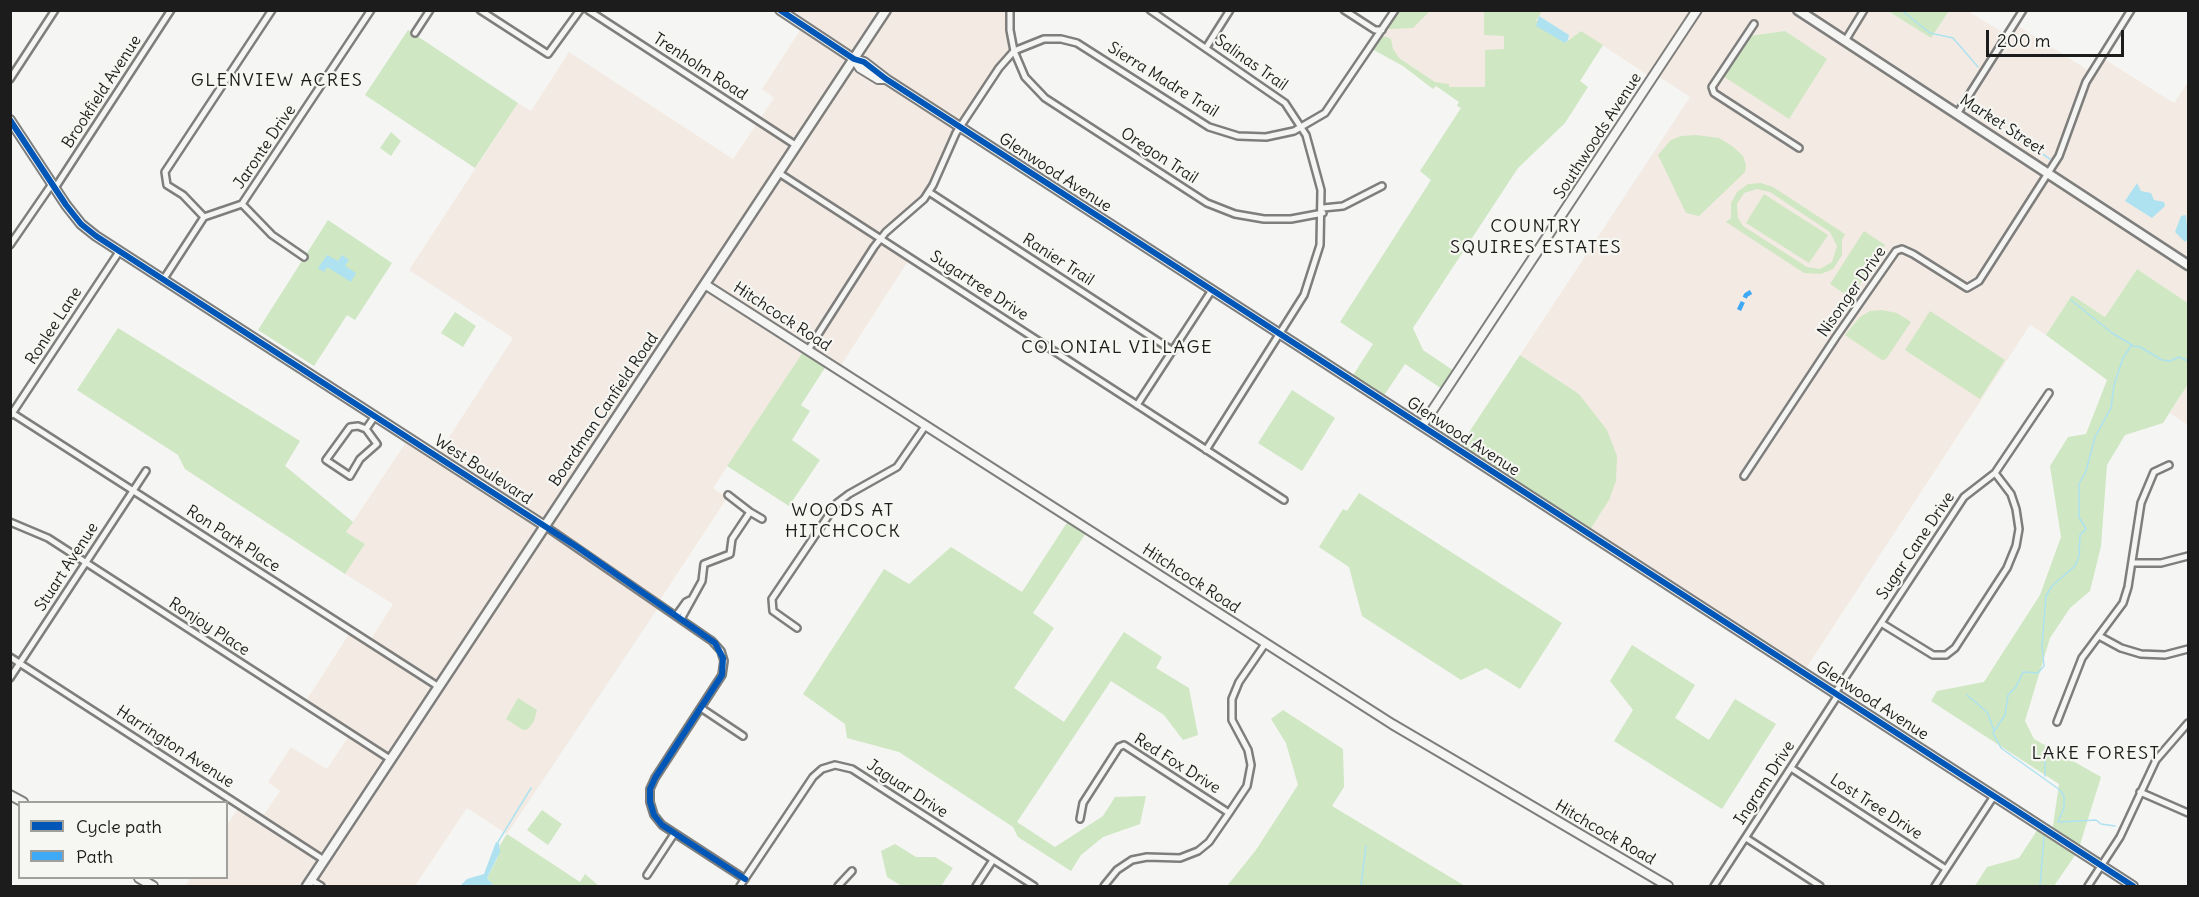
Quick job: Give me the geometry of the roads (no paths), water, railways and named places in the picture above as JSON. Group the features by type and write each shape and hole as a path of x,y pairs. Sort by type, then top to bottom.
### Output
{"main road":[{"name":"Market Street","path":"1798,10 2188,265"},
{"name":"Boardman Canfield Road","path":"309,883 885,13"}],"street":[{"path":"10,79 55,10"},
{"name":"Brookfield Avenue","path":"10,245 53,186 171,10"},
{"path":"163,280 204,217 183,195 167,185 165,172 272,10"},
{"name":"Jaronte Drive","path":"204,217 242,204 371,10"},
{"path":"415,33 430,10"},
{"path":"480,10 548,54 580,10"},
{"name":"Trenholm Road","path":"588,10 797,146"},
{"name":"Glenwood Avenue","path":"780,10 854,59 864,62 886,79 1280,335 2133,886"},
{"name":"Oregon Trail","path":"1010,10 1010,30 1014,51 1025,77 1045,98 1207,203 1234,214 1264,219 1291,219 1343,206 1382,186"},
{"name":"Salinas Trail","path":"1150,10 1277,96 1292,111 1315,161 1323,211 1319,248 1311,279 1300,304 1206,450"},
{"path":"1206,48 1230,10"},
{"path":"1344,10 1375,30 1382,30"},
{"name":"Sierra Madre Trail","path":"1014,51 1044,39 1060,39 1077,43 1202,123 1229,134 1266,137 1301,127 1329,109 1395,10"},
{"name":"Southwoods Avenue","path":"1422,426 1697,10"},
{"path":"1845,41 1864,10"},
{"path":"1957,114 2023,10"},
{"path":"2048,172 2066,141 2077,102 2086,82 2131,10"},
{"path":"875,11 885,13"},
{"path":"1754,24 1712,87 1714,93 1799,148"},
{"path":"808,350 881,238 916,207 929,192 960,127 999,68 1014,51"},
{"name":"West Boulevard","path":"10,120 81,224 119,252 545,526 715,643 723,658 722,675 655,778 650,789 650,805 654,815 674,834 745,879"},
{"name":"Nisonger Drive","path":"1744,476 1893,254 1899,250 1905,250 1963,287 1973,287 2048,172"},
{"name":"Sugartree Drive","path":"779,173 1284,500"},
{"name":"Ranier Trail","path":"929,192 1173,351"},
{"path":"242,204 272,235 304,257"},
{"name":"Ronlee Lane","path":"11,415 119,252"},
{"name":"Hitchcock Road","path":"706,285 1396,727 1668,886"},
{"path":"1137,405 1212,290"},
{"name":"Sugar Cane Drive","path":"1837,694 1964,497 1995,472 2049,393"},
{"name":"Ron Park Place","path":"11,415 438,687"},
{"path":"366,429 375,416"},
{"path":"797,628 773,611 772,599 837,503 897,467 926,425"},
{"path":"358,426 366,429 377,444 360,459 350,476 326,460 350,428 358,426"},
{"path":"2056,722 2076,668 2122,603 2132,563 2138,516 2144,493 2154,472 2169,465"},
{"name":"Stuart Avenue","path":"10,678 146,471"},
{"path":"1881,623 1933,656 1946,655 1955,648 2007,568 2016,546 2019,524 2016,509 2011,494 1995,472"},
{"path":"728,495 762,519"},
{"path":"678,617 702,581 704,564 730,554 732,540 750,512"},
{"name":"Ronjoy Place","path":"10,522 40,534 390,759"},
{"path":"2132,563 2162,563 2188,556"},
{"path":"2099,636 2121,648 2141,654 2165,655 2188,650"},
{"path":"1104,886 1116,870 1132,860 1147,857 1180,858 1198,851 1209,842 1229,813 1246,786 1251,765 1248,750 1232,720 1232,699 1239,682 1265,644"},
{"name":"Harrington Avenue","path":"10,657 324,860"},
{"name":"Ingram Drive","path":"1714,886 1837,694"},
{"path":"701,708 743,736"},
{"path":"2088,886 2120,837 2160,754 2188,723"},
{"name":"Red Fox Drive","path":"1080,819 1083,803 1119,747 1124,745 1229,813"},
{"name":"Jaguar Drive","path":"740,886 813,777 822,769 835,765 852,770 1034,886"},
{"name":"Lost Tree Drive","path":"1791,768 1947,868"},
{"path":"2140,792 2188,813"},
{"path":"1935,886 1994,796"},
{"path":"647,874 674,834"},
{"path":"1746,838 1820,886"},
{"path":"976,886 993,861"},
{"path":"838,886 852,872"},
{"path":"309,883 321,886"}],"water":[{"path":"1539,16 1569,35 1568,40 1565,43 1536,26"},
{"path":"2137,183 2141,191 2151,193 2154,200 2164,202 2165,206 2152,218 2125,201"},
{"path":"2186,215 2188,239 2185,242 2175,232 2181,216"},
{"path":"327,255 338,261 342,255 349,260 345,266 356,273 351,282 327,267 324,272 318,268"},
{"path":"496,842 499,843 500,852 487,878 494,886 460,886 467,879 484,874"}],"waterway":[{"path":"1901,10 1930,33 1953,38 1978,67"},
{"path":"2006,130 2050,159"},
{"path":"2071,300 2112,333 2132,345"},
{"path":"2058,822 2064,808 2064,796 2060,790 2001,748 1993,733 2005,715 2008,695 2016,687 2023,672 2038,673 2044,666 2042,645 2046,596 2052,586 2075,566 2079,556 2080,535 2086,529 2079,517 2079,484 2086,471 2095,437 2111,408 2114,385 2123,358 2131,346"},
{"path":"2132,346 2140,347 2162,360 2170,361 2179,357 2188,361"},
{"path":"1967,695 1987,712 1994,730"},
{"path":"2045,753 2045,776"},
{"path":"498,842 531,788"},
{"path":"2059,822 2096,820 2101,824 2115,826"},
{"path":"2040,886 2044,837"},
{"path":"1361,886 1366,846"}],"district":[{"name":"GLENVIEW ACRES","path":"277,81"},
{"name":"COUNTRY SQUIRES ESTATES","path":"1536,237"},
{"name":"COLONIAL VILLAGE","path":"1117,348"},
{"name":"WOODS AT HITCHCOCK","path":"843,521"},
{"name":"LAKE FOREST","path":"2096,754"}]}
